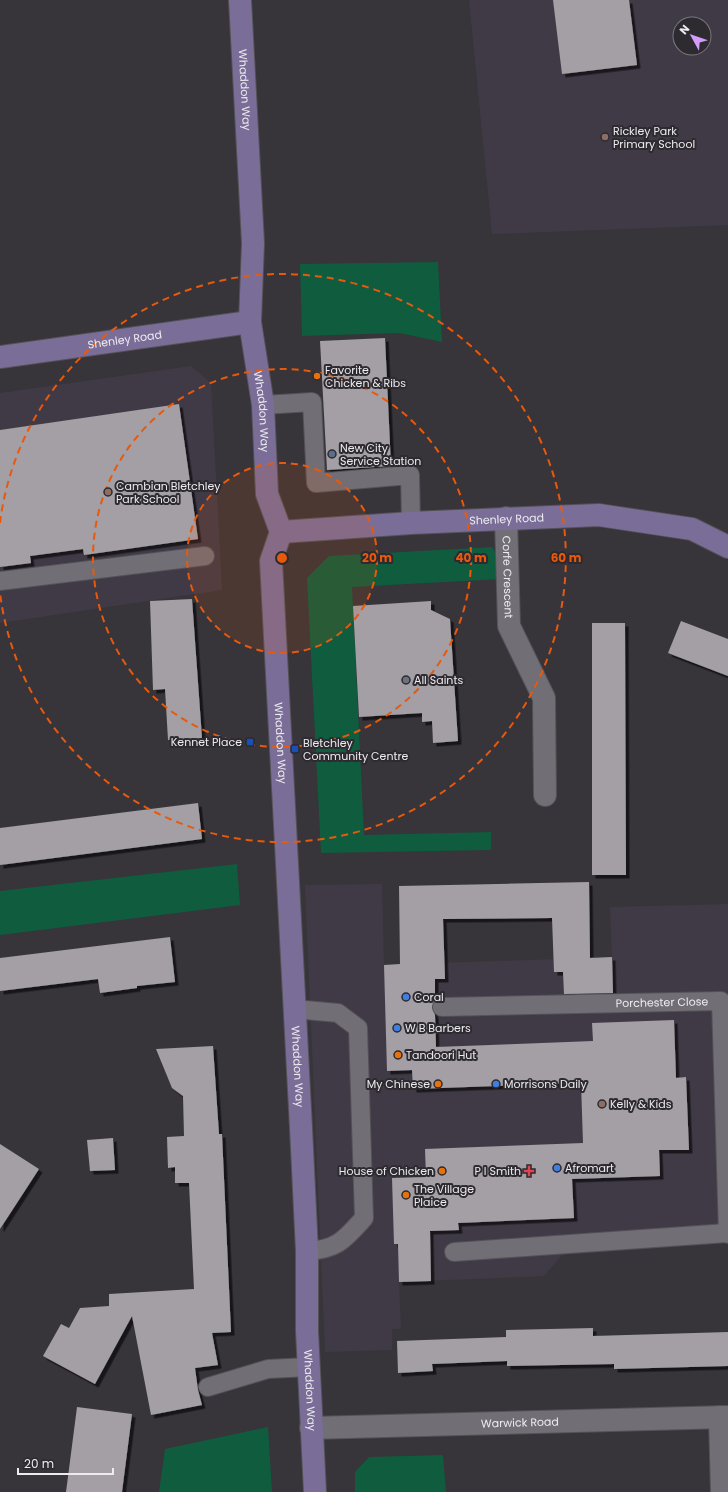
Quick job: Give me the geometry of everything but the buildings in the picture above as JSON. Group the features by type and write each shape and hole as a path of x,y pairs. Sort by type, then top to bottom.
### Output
{"street":[{"name":"Whaddon Way","path":"240,0 253,243 250,322 263,405 267,494 281,532 271,561 307,1251 311,1428 315,1492"},
{"name":"Shenley Road","path":"0,357 250,322"},
{"name":"Shenley Road","path":"281,532 411,523 599,515 692,529 728,547"},
{"name":"Corfe Crescent","path":"506,518 509,626 544,698 545,795"},
{"name":"Warwick Road","path":"311,1428 724,1417"},
{"path":"722,1492 724,1417"}],"lane":[{"path":"263,405 312,402 316,483 410,475 411,523"},
{"path":"0,581 205,556"},
{"name":"Porchester Close","path":"442,1007 720,1001 727,1234"},
{"path":"294,1009 338,1013 358,1028 364,1218 344,1240 324,1250 307,1251"},
{"path":"454,1252 727,1234"},
{"path":"208,1387 268,1369 309,1367"}],"shaded area":[{"name":"Rickley Park Primary School","path":"469,0 728,0 728,225 492,234"},
{"name":"Cambian Bletchley Park School","path":"191,366 211,383 222,590 0,623 0,393"},
{"path":"382,884 384,965 612,957 610,907 728,904 728,1241 706,1245 562,1255 544,1276 399,1282 401,1329 392,1329 392,1350 325,1352 305,885"}],"green space":[{"path":"438,262 442,342 399,333 302,336 300,264"},
{"path":"492,547 499,558 501,579 352,587 364,835 491,832 491,850 321,853 307,578 329,556"},
{"path":"237,864 240,905 0,935 0,891"},
{"path":"268,1427 272,1492 159,1492 165,1449"},
{"path":"443,1455 446,1492 355,1492 355,1472 369,1457"}],"place":[{"name":"Rickley Park Primary School","path":"605,137"},
{"name":"Favorite Chicken & Ribs","path":"317,376"},
{"name":"New City Service Station","path":"332,454"},
{"name":"Cambian Bletchley Park School","path":"108,492"},
{"name":"All Saints","path":"406,680"},
{"name":"Kennet Place","path":"250,742"},
{"name":"Bletchley Community Centre","path":"295,749"},
{"name":"Coral","path":"406,997"},
{"name":"W B Barbers","path":"397,1028"},
{"name":"Tandoori Hut","path":"398,1055"},
{"name":"My Chinese","path":"438,1084"},
{"name":"Morrisons Daily","path":"496,1084"},
{"name":"Kelly & Kids","path":"602,1104"},
{"name":"Afromart","path":"557,1168"},
{"name":"House of Chicken","path":"442,1171"},
{"name":"P I Smith","path":"529,1171"},
{"name":"The Village Plaice","path":"406,1195"}]}
